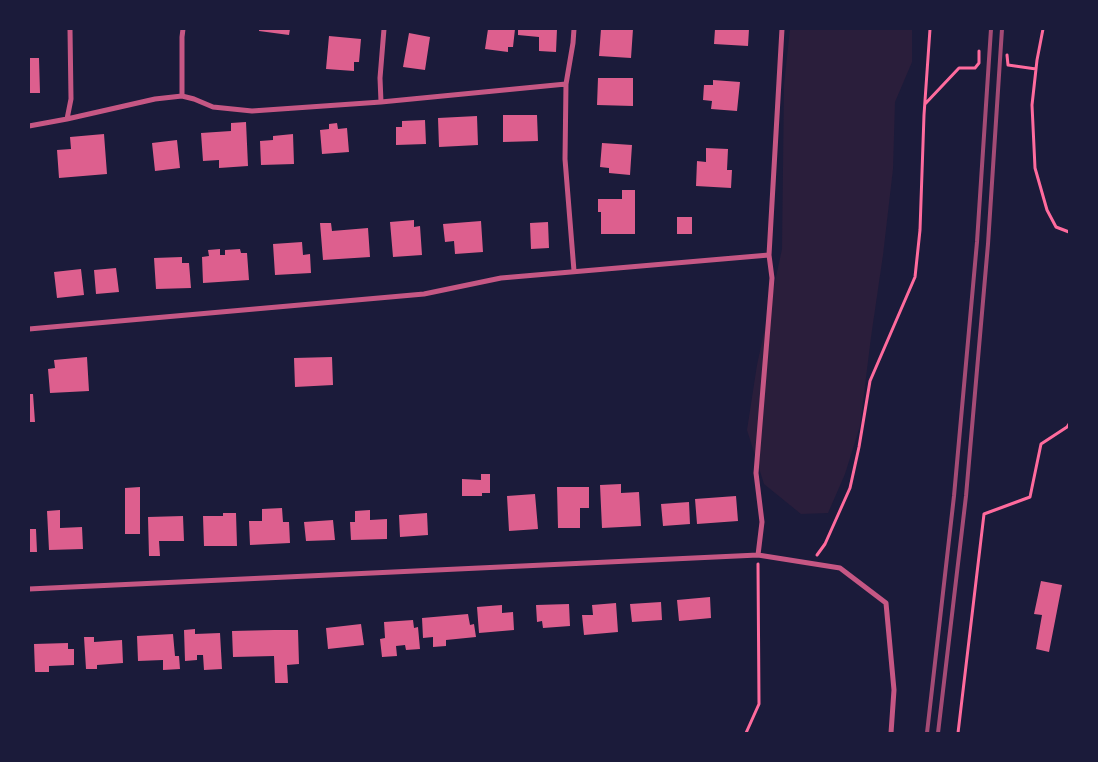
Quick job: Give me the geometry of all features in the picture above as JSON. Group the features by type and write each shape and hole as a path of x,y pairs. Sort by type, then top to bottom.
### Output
{"street":[{"path":"67,119 71,99 70,29"},
{"path":"182,96 182,37 184,29"},
{"path":"381,102 380,78 384,29"},
{"path":"574,29 566,84 564,159 574,271"},
{"path":"758,554 762,522 756,473 772,278 769,255 782,29"},
{"path":"29,126 155,99 182,96 213,107 252,111 381,102 566,84"},
{"path":"29,329 424,294 501,278 769,255"},
{"path":"29,588 758,554 840,568 886,603 894,690 891,733"}],"path":[{"path":"811,564 825,544 850,488 870,381 915,277 920,230 930,29"},
{"path":"1043,29 1032,104 1035,168 1046,210 1056,227 1069,232"},
{"path":"925,104 959,68 974,68 979,63 979,51"},
{"path":"1006,54 1008,65 1036,70"},
{"path":"958,733 984,514 1030,497 1041,444 1069,424"},
{"path":"746,733 758,704 758,554"}],"shaded area":[{"path":"790,29 912,29 912,62 895,102 893,169 860,426 845,474 828,513 801,514 764,484 747,430 757,365 782,249 784,85"}],"building":[{"path":"259,29 290,29 289,35 259,31"},
{"path":"488,29 515,29 513,47 508,47 508,52 485,49"},
{"path":"518,29 557,29 556,52 539,51 539,37 518,35"},
{"path":"601,29 633,29 631,58 599,56"},
{"path":"715,29 749,29 748,46 714,44"},
{"path":"409,33 430,37 425,70 403,67"},
{"path":"329,36 361,39 359,62 354,62 354,71 326,69"},
{"path":"29,58 39,58 40,93 29,93"},
{"path":"598,78 633,78 633,106 597,105"},
{"path":"713,80 740,82 737,111 711,109 712,101 703,100 704,85 713,85"},
{"path":"503,115 537,115 538,141 503,142"},
{"path":"477,116 478,145 439,147 438,118"},
{"path":"425,120 426,144 396,145 396,127 402,127 402,121"},
{"path":"246,122 248,166 219,168 219,160 203,161 201,133 231,131 231,123"},
{"path":"337,123 338,129 347,128 349,152 322,154 320,130 329,129 329,124"},
{"path":"104,134 107,174 59,178 57,150 71,149 70,137"},
{"path":"293,134 294,164 261,165 260,141 273,140 273,136"},
{"path":"177,140 180,168 155,171 152,143"},
{"path":"602,143 632,145 630,175 609,173 609,168 600,167"},
{"path":"706,148 728,149 727,170 732,170 731,188 696,186 697,161 706,162"},
{"path":"622,190 635,190 635,234 601,234 601,212 598,212 598,199 622,199"},
{"path":"677,217 692,217 692,234 677,234"},
{"path":"414,220 414,227 420,226 422,255 393,257 390,222"},
{"path":"481,221 483,252 455,254 454,241 445,242 443,224"},
{"path":"548,222 549,248 531,249 530,223"},
{"path":"320,223 331,223 332,231 368,228 370,257 323,260"},
{"path":"302,242 303,255 310,254 311,273 275,275 273,244"},
{"path":"220,249 220,255 225,255 225,250 240,249 241,253 247,253 249,280 203,283 202,257 209,256 208,250"},
{"path":"182,257 182,263 189,263 191,288 156,289 154,258"},
{"path":"116,268 119,292 96,294 94,270"},
{"path":"81,269 84,295 57,298 54,272"},
{"path":"87,357 89,391 50,393 48,369 55,368 54,360"},
{"path":"332,357 333,385 295,387 294,358"},
{"path":"29,394 33,394 35,422 29,422"},
{"path":"481,474 490,474 490,493 482,493 482,496 462,496 462,479 481,480"},
{"path":"621,484 621,493 639,492 641,526 602,528 600,485"},
{"path":"140,487 140,534 125,534 125,488"},
{"path":"557,487 589,487 589,508 580,508 580,528 558,528"},
{"path":"535,494 538,529 509,531 507,496"},
{"path":"736,496 738,521 697,524 695,499"},
{"path":"689,502 690,524 663,526 661,504"},
{"path":"282,508 283,522 289,522 290,543 250,545 249,521 262,521 262,509"},
{"path":"60,510 60,528 82,527 83,549 49,550 47,511"},
{"path":"370,510 370,520 387,519 387,539 351,540 350,522 355,522 355,511"},
{"path":"223,513 236,513 237,546 204,546 203,516 223,516"},
{"path":"427,513 428,535 400,537 399,515"},
{"path":"183,516 184,541 159,541 160,556 149,556 148,517"},
{"path":"333,520 335,540 306,541 304,522"},
{"path":"29,529 36,529 37,552 29,552"},
{"path":"1041,581 1062,585 1049,652 1036,649 1042,615 1034,614"},
{"path":"710,597 711,618 679,621 677,600"},
{"path":"661,602 662,620 632,622 630,604"},
{"path":"616,603 618,632 584,635 582,615 593,615 592,605"},
{"path":"569,604 570,626 543,628 542,621 537,622 536,605"},
{"path":"502,605 502,613 513,612 514,630 479,633 477,607"},
{"path":"468,614 470,625 474,624 476,637 446,640 446,646 433,647 433,637 423,638 422,618"},
{"path":"413,620 414,628 418,627 420,649 406,650 405,645 396,646 397,656 382,657 380,639 385,638 384,622"},
{"path":"361,624 364,645 328,649 326,628"},
{"path":"195,629 195,634 220,633 222,669 204,670 203,655 197,655 197,660 185,661 184,630"},
{"path":"298,630 299,664 287,665 288,683 275,683 274,656 233,657 232,631"},
{"path":"173,634 175,656 179,656 180,669 163,670 163,660 138,661 137,636"},
{"path":"84,637 94,637 94,642 122,640 123,663 97,665 97,669 86,669"},
{"path":"68,643 68,649 74,649 74,665 49,666 49,672 35,672 34,644"}],"railway":[{"path":"927,733 954,496 977,242 991,29"},
{"path":"938,733 966,496 988,244 1002,29"}]}
